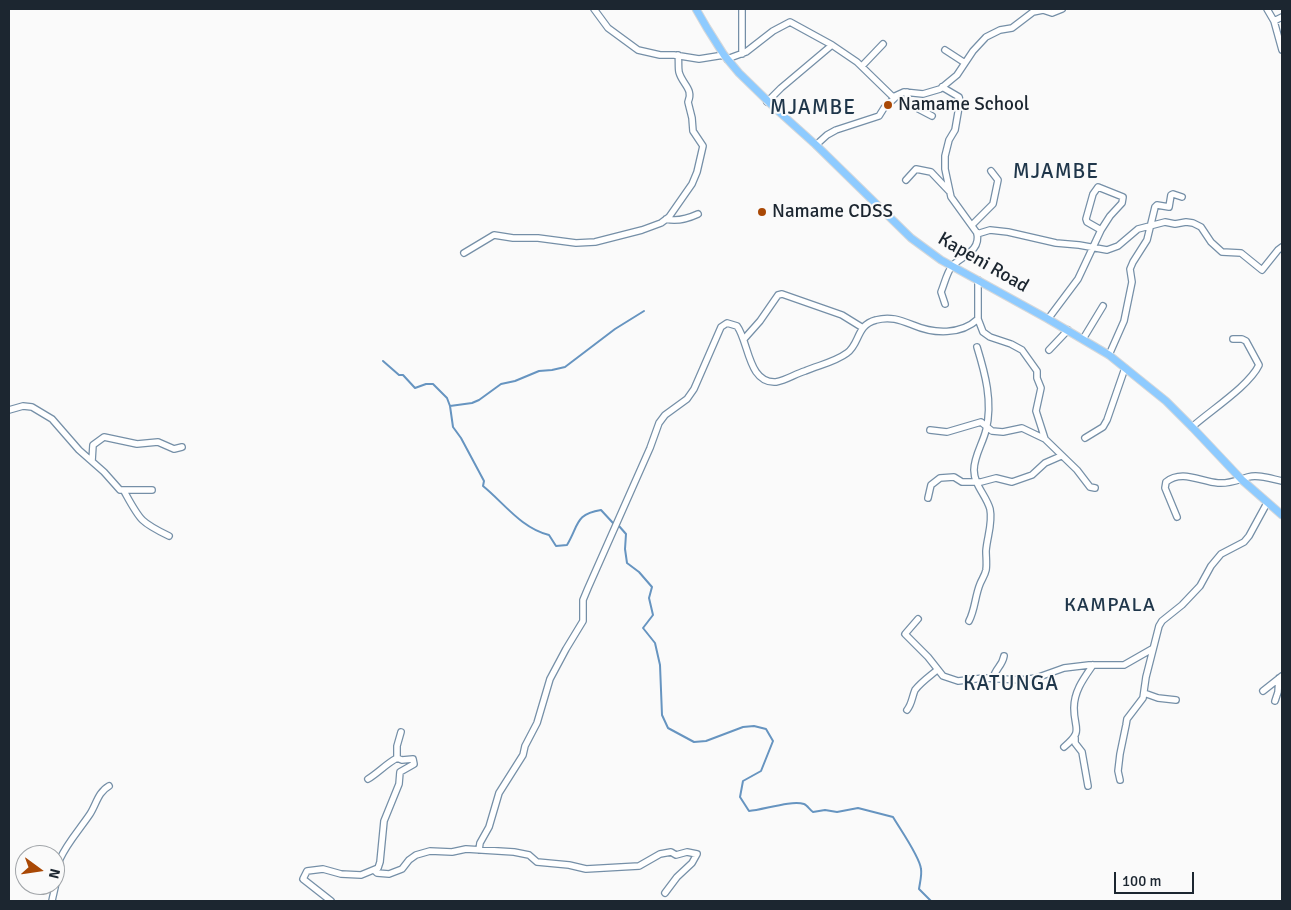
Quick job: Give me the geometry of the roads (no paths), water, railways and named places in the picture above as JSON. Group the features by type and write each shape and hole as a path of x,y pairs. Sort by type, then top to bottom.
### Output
{"main road":[{"name":"Kapeni Road","path":"696,9 725,57 768,102 816,145 911,238 952,266 1068,330 1109,355 1146,384 1192,427 1242,480 1282,515"}],"street":[{"path":"594,9 608,28 635,49 660,55 678,55 699,59 742,54 754,47 774,30 790,22 832,45 862,66 892,96 907,92 923,94 933,92 957,75 976,47 986,37 1000,30 1012,28 1033,12 1043,10 1051,13 1062,9"},
{"path":"742,9 742,54"},
{"path":"1267,9 1274,21 1282,50"},
{"path":"1274,21 1282,17"},
{"path":"862,66 883,44"},
{"path":"768,102 781,88 832,45"},
{"path":"945,50 965,63"},
{"path":"464,253 494,235 576,243 594,242 642,230 661,223 666,219 692,184 703,146 693,131 688,102 690,97 689,89 679,72 678,55"},
{"path":"942,87 960,100 955,130 949,140 944,156 949,191"},
{"path":"907,92 907,100 912,106 932,116"},
{"path":"816,145 836,130 879,116 884,108 898,95"},
{"path":"906,180 916,168 931,172 949,191 955,203 977,234 977,243 972,251 952,266 941,292 945,304"},
{"path":"972,225 993,204 998,180 991,171"},
{"path":"1048,319 1070,290 1094,248 1101,230 1122,203 1123,197 1098,186 1093,194 1086,220 1101,230"},
{"path":"1109,355 1124,322 1132,282 1130,269 1132,262 1148,240 1157,205 1169,207 1171,195 1173,194 1182,197"},
{"path":"666,219 673,221 698,214"},
{"path":"977,234 988,230 1008,232 1050,242 1103,250 1115,248 1137,230 1165,222 1174,224 1186,222 1201,227 1211,242 1222,252 1240,253 1262,270 1282,247"},
{"path":"978,280 978,319 983,332 990,337 1022,350 1037,371 1037,378 1041,388 1036,410 1045,439"},
{"path":"744,339 760,321 778,295 782,294 842,316 863,328"},
{"path":"1083,340 1103,306"},
{"path":"479,850 480,843 489,827 499,793 523,755 525,746 537,723 550,679 583,621 584,600 659,423 665,415 687,399 694,389 721,327 727,323 734,324 744,339 754,368 764,379 774,382 847,354 851,350 859,332 869,323 879,319 896,318 919,327 942,331 958,331 973,324 978,319"},
{"path":"1049,350 1068,330"},
{"path":"1192,427 1242,387 1259,365 1246,341 1242,339 1233,340"},
{"path":"969,621 973,613 973,605 980,582 986,571 986,552 991,520 990,509 977,482 974,470 987,428 989,397 977,347"},
{"path":"1085,438 1102,427 1107,420 1125,368"},
{"path":"9,410 23,406 32,407 52,419 79,450 124,492 139,518 169,536"},
{"path":"930,430 947,432 981,422 992,431 1003,432 1022,428 1045,439 1077,470 1090,487 1095,488"},
{"path":"92,461 94,457 93,445 104,437 137,444 158,442 174,449 182,447"},
{"path":"928,498 931,485 940,478 954,476 962,482 977,482 996,478 1012,482 1032,475 1045,463 1061,456"},
{"path":"1177,517 1166,488 1166,482 1169,479 1192,477 1217,483 1256,476 1282,481"},
{"path":"124,492 152,490"},
{"path":"1120,780 1118,771 1126,725 1128,719 1141,702 1152,649 1162,620 1182,605 1200,586 1211,566 1221,554 1244,542 1267,503"},
{"path":"918,619 905,634 928,657 943,676 952,680 1031,679 1061,668 1124,665 1152,649"},
{"path":"993,679 995,671 1003,664 1004,656"},
{"path":"1088,786 1082,752 1075,743 1077,728 1074,708 1079,685 1093,665"},
{"path":"907,710 915,691 937,670"},
{"path":"1263,691 1281,677"},
{"path":"1275,701 1281,677"},
{"path":"1144,693 1158,698 1176,700"},
{"path":"397,758 397,746 401,732"},
{"path":"1064,748 1075,738"},
{"path":"331,901 303,879 306,871 323,869 341,874 361,875 378,868 384,821 399,784 400,772 414,764 413,759 402,760 397,758 383,766 381,770 368,779"},
{"path":"52,901 60,859 91,813 97,799 109,786"},
{"path":"374,870 377,873 389,874 402,869 416,855 430,851 452,852 466,849 514,852 529,855 537,862 569,865 586,869 639,866 660,854 671,852 676,855 686,852 697,854 665,893"}],"waterway":[{"path":"383,361 399,375 403,375 415,388 426,384 433,384 447,398 450,406 472,403 501,384 515,381 539,371 565,367 615,329 644,311"},
{"path":"450,406 453,427 484,481 483,486 521,521 539,532 549,535 556,546 567,545 582,518 586,514 601,510 626,534 625,549 627,563 639,572 652,587 649,598 653,615 643,628 655,643 660,665 662,715 668,728 694,742 706,741 743,727 754,726 766,729 773,741 761,771 743,781 740,797 749,811 798,803 805,805 813,812 825,810 837,812 858,808 893,817 914,850 920,864 919,889 931,901"}],"place":[{"name":"Namame School","path":"888,105"},
{"name":"Namame CDSS","path":"762,212"}],"district":[{"name":"MJAMBE","path":"813,108"},
{"name":"MJAMBE","path":"1056,172"},
{"name":"KAMPALA","path":"1110,606"},
{"name":"KATUNGA","path":"1011,684"}]}
